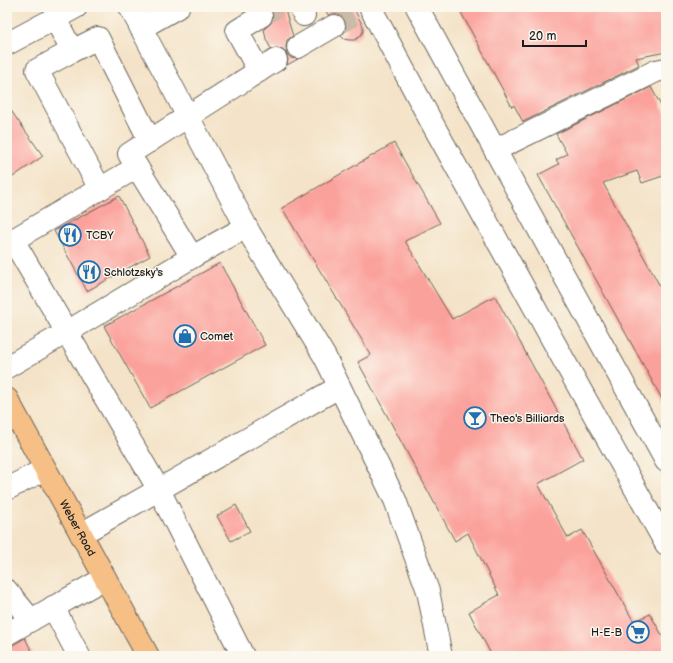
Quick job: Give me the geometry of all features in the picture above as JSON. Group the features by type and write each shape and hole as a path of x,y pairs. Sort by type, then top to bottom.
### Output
{"main road":[{"name":"Weber Road","path":"7,399 148,656"}],"street":[{"path":"7,44 76,7"},
{"path":"130,7 246,227 322,353 395,500 428,591 441,656"},
{"path":"141,28 178,7"},
{"path":"417,7 666,462"},
{"path":"365,9 435,130 666,544"},
{"path":"192,257 129,154 268,65 237,31 261,16"},
{"path":"55,18 72,51"},
{"path":"100,189 37,70 98,38 150,141"},
{"path":"495,150 656,71 666,69"},
{"path":"137,167 14,240 14,259 67,332 159,490 243,656"},
{"path":"7,367 192,257 246,227"},
{"path":"81,534 339,387"},
{"path":"7,489 45,469"},
{"path":"7,634 105,578"},
{"path":"7,591 31,620"},
{"path":"53,607 79,656"}],"building":[{"path":"269,7 284,7 293,36 287,40 287,54 291,58 298,59 287,65 288,59 286,53 281,49 271,49 266,39 264,29 272,22 273,16 272,10"},
{"path":"324,7 353,7 363,26 363,32 355,40 344,39 341,36 345,32 345,19 340,15 328,15"},
{"path":"458,7 666,7 666,52 636,58 639,65 523,122 514,105 512,107"},
{"path":"651,87 666,115 666,175 642,183 637,171 603,183 666,297 666,406 538,175 559,164 556,160 567,154 556,134"},
{"path":"7,105 43,156 7,181"},
{"path":"394,143 440,223 405,241 452,319 495,296 583,459 538,484 568,538 582,530 634,622 650,614 666,642 666,656 492,656 469,612 499,595 468,533 455,541 358,362 371,355 282,208"},
{"path":"119,196 150,256 87,291 54,231"},
{"name":"Comet","path":"220,263 265,345 150,408 104,326"},
{"path":"236,505 250,531 231,541 217,516"},
{"path":"25,638 34,656 7,656 7,646 13,645"}],"tunnel":[{"path":"261,16 276,7"},
{"path":"334,26 357,14"}],"place":[{"name":"TCBY","path":"70,235"},
{"name":"Schlotzsky's","path":"89,272"},
{"name":"Comet","path":"185,336"},
{"name":"Theo's Billiards","path":"475,418"},
{"name":"H-E-B","path":"638,632"}]}
